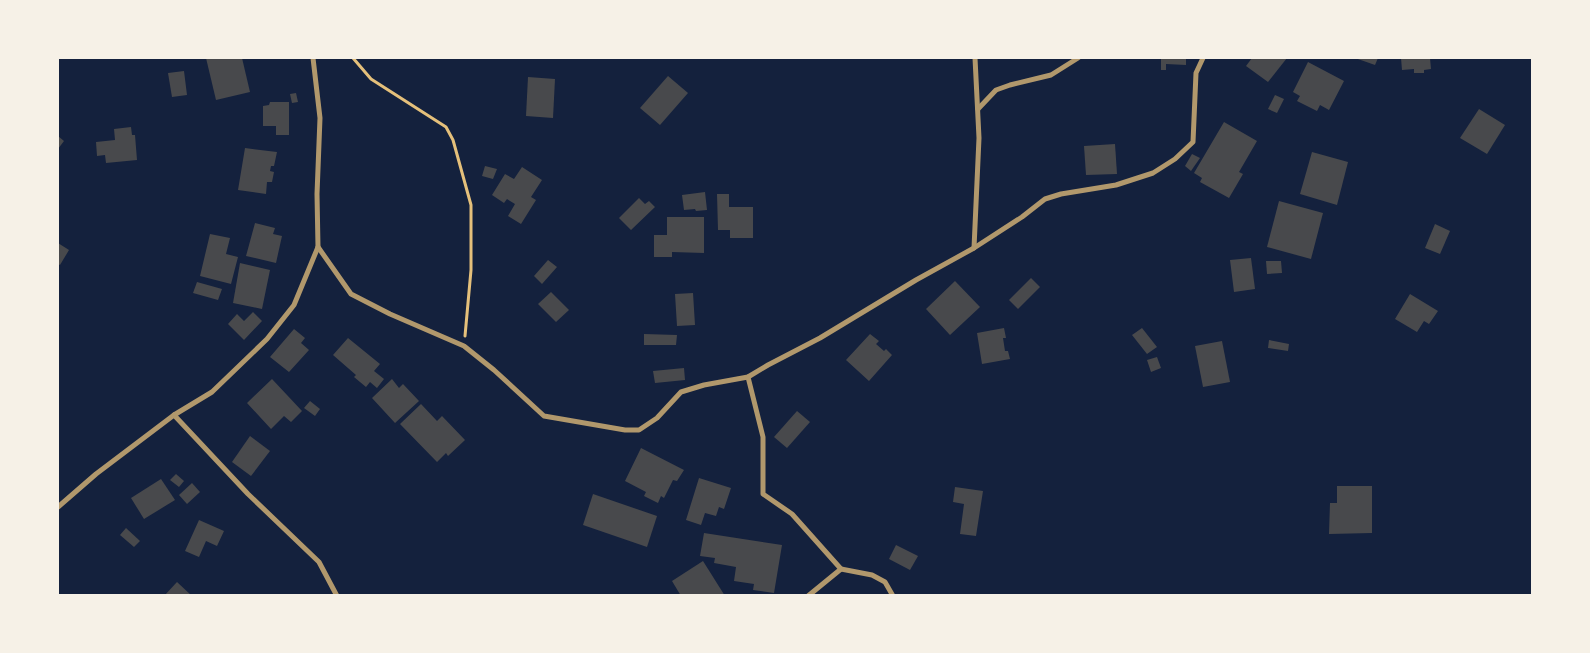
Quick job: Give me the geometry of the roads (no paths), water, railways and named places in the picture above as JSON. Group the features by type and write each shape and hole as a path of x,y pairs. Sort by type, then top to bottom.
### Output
{"street":[{"path":"58,507 96,474 174,415 212,392 267,340 294,305 318,247 317,194 320,118 313,58"},
{"path":"974,248 979,138 975,58"},
{"path":"978,109 996,90 1051,75 1078,58"},
{"path":"318,247 351,294 390,314 464,346 494,370 544,416 625,430 639,430 657,418 681,392 704,385 748,377 820,338 916,280 974,248 1022,217 1045,199 1136,180 1153,173 1175,159 1193,142 1196,73 1203,58"},
{"path":"748,377 763,437 763,494 792,514 842,569 872,575 885,582 893,596"},
{"path":"174,415 248,494 319,562 337,596"},
{"path":"808,596 842,569"}]}
